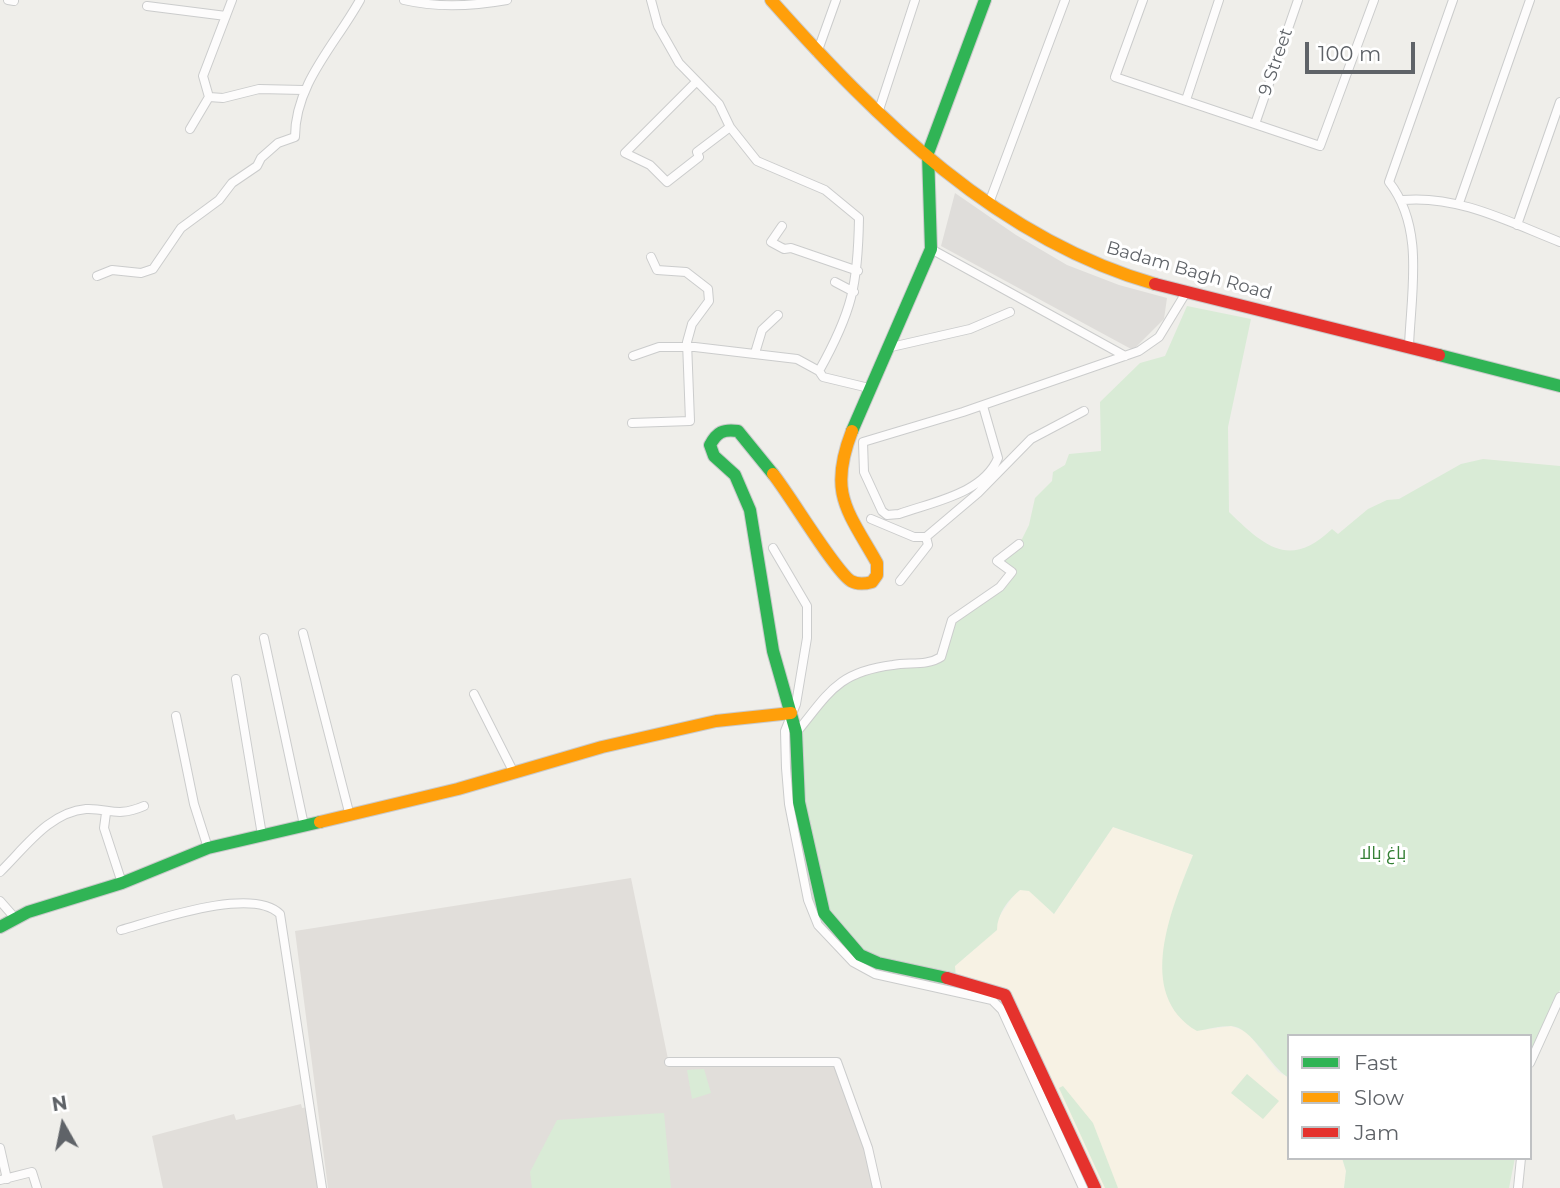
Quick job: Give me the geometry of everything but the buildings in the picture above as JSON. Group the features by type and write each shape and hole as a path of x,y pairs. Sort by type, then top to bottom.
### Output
{"street":[{"path":"190,129 209,96 203,76 232,0"},
{"path":"97,276 112,270 141,273 153,268 181,228 219,200 232,183 257,166 261,158 278,144 295,137 296,115 303,90 360,0"},
{"path":"404,0 424,4 507,0"},
{"path":"651,0 658,26 679,63 695,83 719,104 730,127 757,161 825,190 859,218 858,271 853,292 841,332 819,371"},
{"name":"Badam Bagh Road","path":"771,0 817,54 878,113 989,204 1056,246 1125,274 1560,386"},
{"path":"817,54 836,0"},
{"path":"878,113 915,0"},
{"path":"985,0 928,153 931,249 869,388 846,447 839,482 842,500 877,563 877,576 872,582 860,585 849,581 796,501 737,431 726,429 716,434 710,445 714,456 735,475 750,510 766,616 790,713 799,802 817,892 824,913 860,955 878,963 969,989 1005,995 1083,1188"},
{"path":"989,204 1065,0"},
{"path":"1143,0 1115,77 1320,146 1374,0"},
{"path":"1186,100 1219,0"},
{"name":"9 Street","path":"1255,124 1298,0"},
{"path":"1409,346 1413,239 1403,200 1389,183 1453,0"},
{"path":"1459,203 1530,0"},
{"path":"147,6 226,16"},
{"path":"695,83 625,153 650,165 667,182 699,157 697,152 730,127"},
{"path":"209,96 223,98 260,89 303,90"},
{"path":"1517,225 1560,102"},
{"path":"1403,200 1432,197 1459,203 1560,242"},
{"path":"782,226 771,242 781,249 791,248 858,271"},
{"path":"931,249 1125,356"},
{"path":"632,423 690,421 687,348 692,324 709,301 708,289 686,272 657,270 651,257"},
{"path":"835,282 853,292"},
{"path":"983,406 998,458 984,478 965,491 899,514 882,511 864,472 863,442 983,406 1125,356 1159,337 1187,291"},
{"path":"887,348 970,329 1010,312"},
{"path":"755,353 762,330 778,315"},
{"path":"633,356 659,348 755,353 797,359 819,371 823,377 869,388"},
{"path":"871,519 914,537 926,537 978,493 1031,439 1084,411"},
{"path":"900,581 928,545 926,537"},
{"path":"791,735 839,681 883,666 931,662 941,657 952,620 1000,587 1012,572 997,561 1018,544"},
{"path":"772,548 807,606 805,650 796,704 790,713"},
{"path":"303,633 350,816"},
{"path":"264,638 304,825"},
{"path":"236,679 262,835"},
{"path":"474,694 513,771"},
{"path":"0,927 15,918 122,883 208,848 458,789 513,771 716,721 790,713"},
{"path":"176,716 194,804 208,848"},
{"path":"0,872 32,842 37,832 57,819 81,810 98,809 106,813 120,814 144,806"},
{"path":"106,813 104,828 122,883"},
{"path":"0,901 15,918"},
{"path":"121,930 214,906 263,904 280,914 322,1188"},
{"path":"1532,1059 1560,998"},
{"path":"669,1062 836,1062 869,1148 877,1188"},
{"path":"1036,1071 1095,1188"},
{"path":"0,1148 3,1179 32,1172 37,1188"},
{"path":"1518,1188 1521,1160"}],"shaded area":[{"path":"955,193 1016,235 1067,265 1119,285 1167,298 1164,319 1133,350 941,246"},
{"path":"1113,827 1193,855 1180,889 1203,1030 1231,1026 1247,1032 1278,1072 1287,1077 1287,1160 1343,1160 1346,1171 1344,1188 1083,1188 1002,1010 992,1000 957,992 955,966 996,930 997,920 1020,890 1029,890 1054,914"},
{"path":"631,878 669,1064 833,1063 869,1155 873,1188 328,1188 295,931"},
{"path":"301,1104 302,1108 309,1107 322,1188 163,1188 152,1136 234,1114 236,1120"}],"green space":[{"name":"باغ بالا","path":"1187,306 1251,319 1228,427 1229,512 1254,535 1278,549 1303,548 1332,529 1338,534 1368,509 1387,500 1399,499 1461,464 1483,459 1560,466 1560,990 1532,1048 1532,1034 1287,1034 1287,1077 1254,1040 1239,1028 1227,1026 1197,1031 1178,1015 1167,995 1163,973 1163,949 1168,924 1193,855 1113,827 1054,914 1029,891 1020,890 1011,898 1001,913 997,930 955,966 957,992 903,982 865,969 854,963 833,943 818,918 806,890 792,829 785,739 797,732 853,675 937,660 952,620 1011,573 997,561 1022,539 1029,525 1035,498 1052,481 1053,472 1065,465 1069,454 1101,451 1100,402 1140,363 1165,356"},
{"path":"704,1069 711,1093 692,1099 687,1070"},
{"path":"1247,1074 1279,1101 1263,1119 1231,1093"},
{"path":"1063,1086 1093,1123 1118,1188 1105,1188 1059,1088"},
{"path":"664,1113 671,1188 532,1188 530,1172 557,1120"},
{"path":"1343,1160 1515,1160 1509,1188 1344,1188 1346,1171"}],"traffic: fast":[{"path":"852,431 931,249 928,153 985,0"},
{"path":"1439,355 1560,386"},
{"path":"773,474 738,431 721,432 710,445 714,456 735,475 750,510 773,651 796,732 799,802 824,913 860,955 878,963 947,978"},
{"path":"0,927 28,912 122,883 208,848 320,822"}],"traffic: slow":[{"path":"771,0 811,45 897,130 992,206 1043,237 1097,264 1155,284"},
{"path":"773,474 844,574 856,583 872,582 877,575 877,563 857,529 841,486 845,452 852,431"},
{"path":"320,822 458,789 602,747 716,721 791,713"}],"traffic: jam":[{"path":"1155,284 1439,355"},
{"path":"947,978 1005,995 1095,1188"}]}
